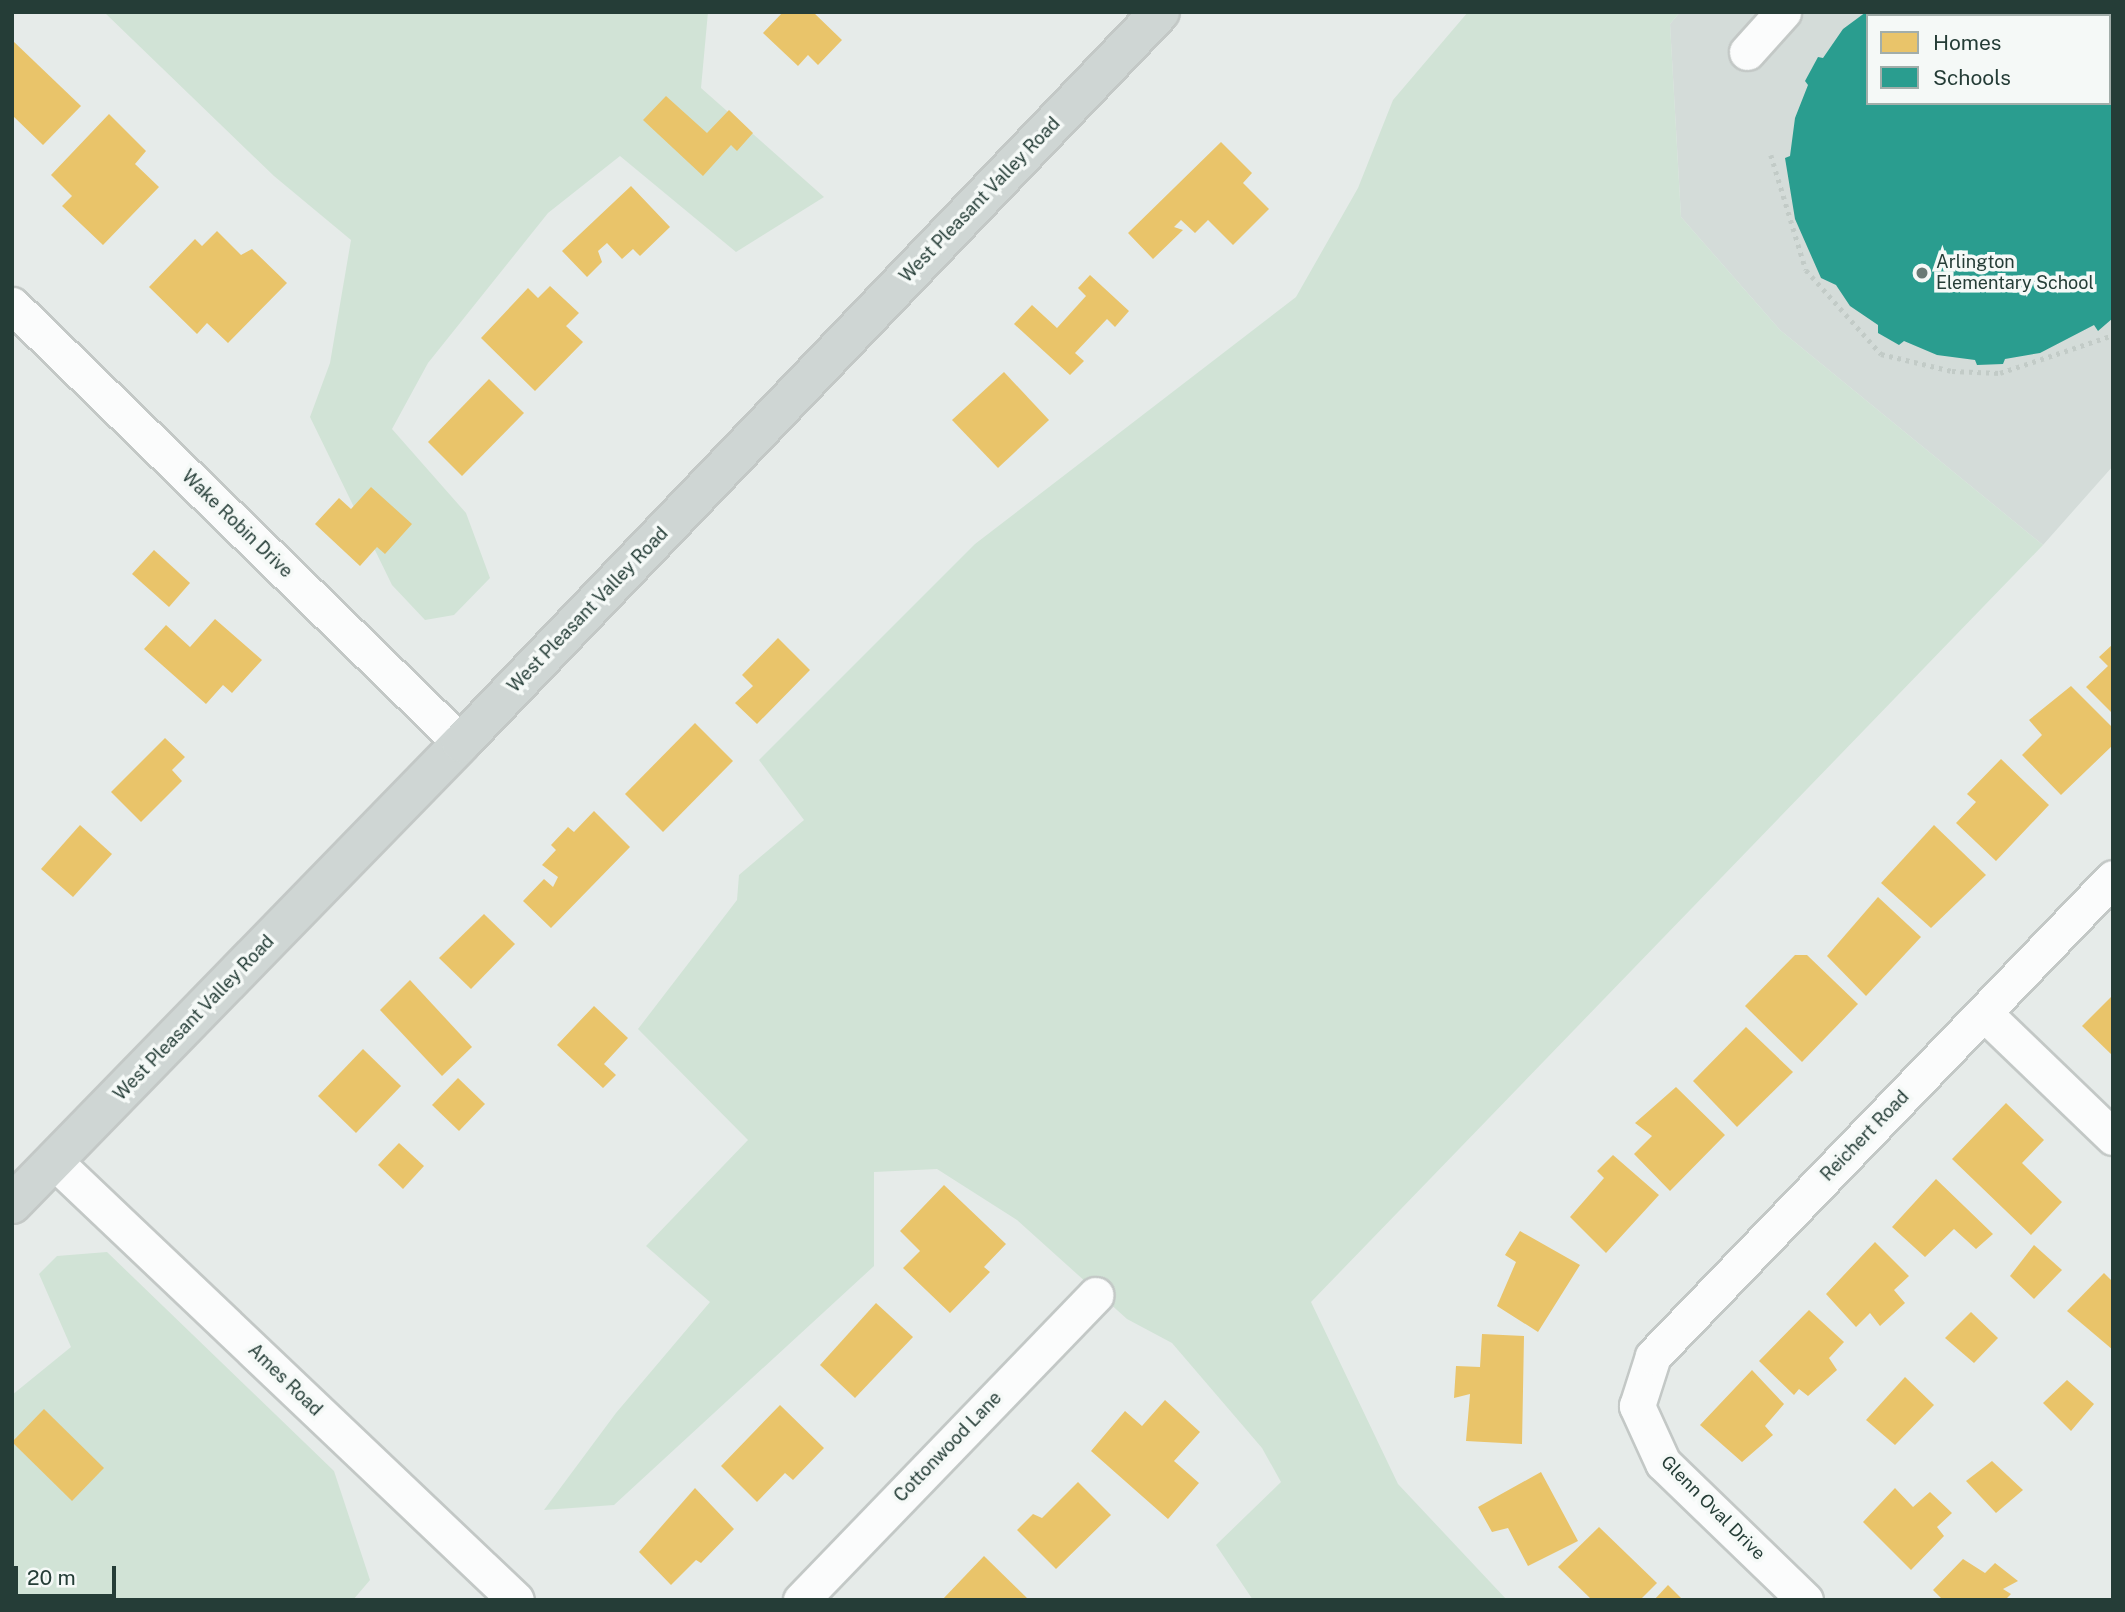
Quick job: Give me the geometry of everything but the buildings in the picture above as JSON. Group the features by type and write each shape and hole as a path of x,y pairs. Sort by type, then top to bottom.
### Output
{"main road":[{"name":"West Pleasant Valley Road","path":"12,1204 461,743 1160,12"}],"street":[{"path":"1747,52 1783,12"},
{"name":"Wake Robin Drive","path":"12,305 461,743"},
{"name":"Reichert Road","path":"1637,1406 1653,1356 2113,878"},
{"path":"1984,1013 2113,1138"},
{"name":"Ames Road","path":"54,1161 516,1600"},
{"name":"Cottonwood Lane","path":"801,1600 1096,1295"},
{"name":"Glenn Oval Drive","path":"1637,1406 1663,1463 1805,1600"}],"path":[{"path":"1770,155 1806,270 1881,354 1952,370 2000,373 2113,335"}],"shaded area":[{"name":"Arlington Elementary School","path":"1680,12 2113,12 2113,466 2043,545 1780,330 1681,217 1670,24"}],"green space":[{"path":"104,12 708,12 701,88 824,197 736,252 620,156 548,213 428,363 392,429 466,513 490,578 454,615 425,620 392,585 310,417 330,363 351,240 274,176"},
{"path":"1468,12 1680,12 1670,24 1681,217 1780,330 2043,545 1311,1302 1398,1484 1507,1600 1253,1600 1216,1545 1281,1482 1262,1448 1172,1343 1127,1319 1017,1220 937,1169 874,1172 874,1266 614,1505 544,1510 616,1413 710,1302 646,1246 748,1140 638,1029 737,900 739,875 804,820 759,760 975,544 1296,297 1358,188 1393,100"},
{"path":"107,1252 334,1471 370,1580 353,1600 12,1600 12,1395 71,1347 39,1274 57,1256"}],"place":[{"name":"Arlington Elementary School","path":"1922,273"}]}
